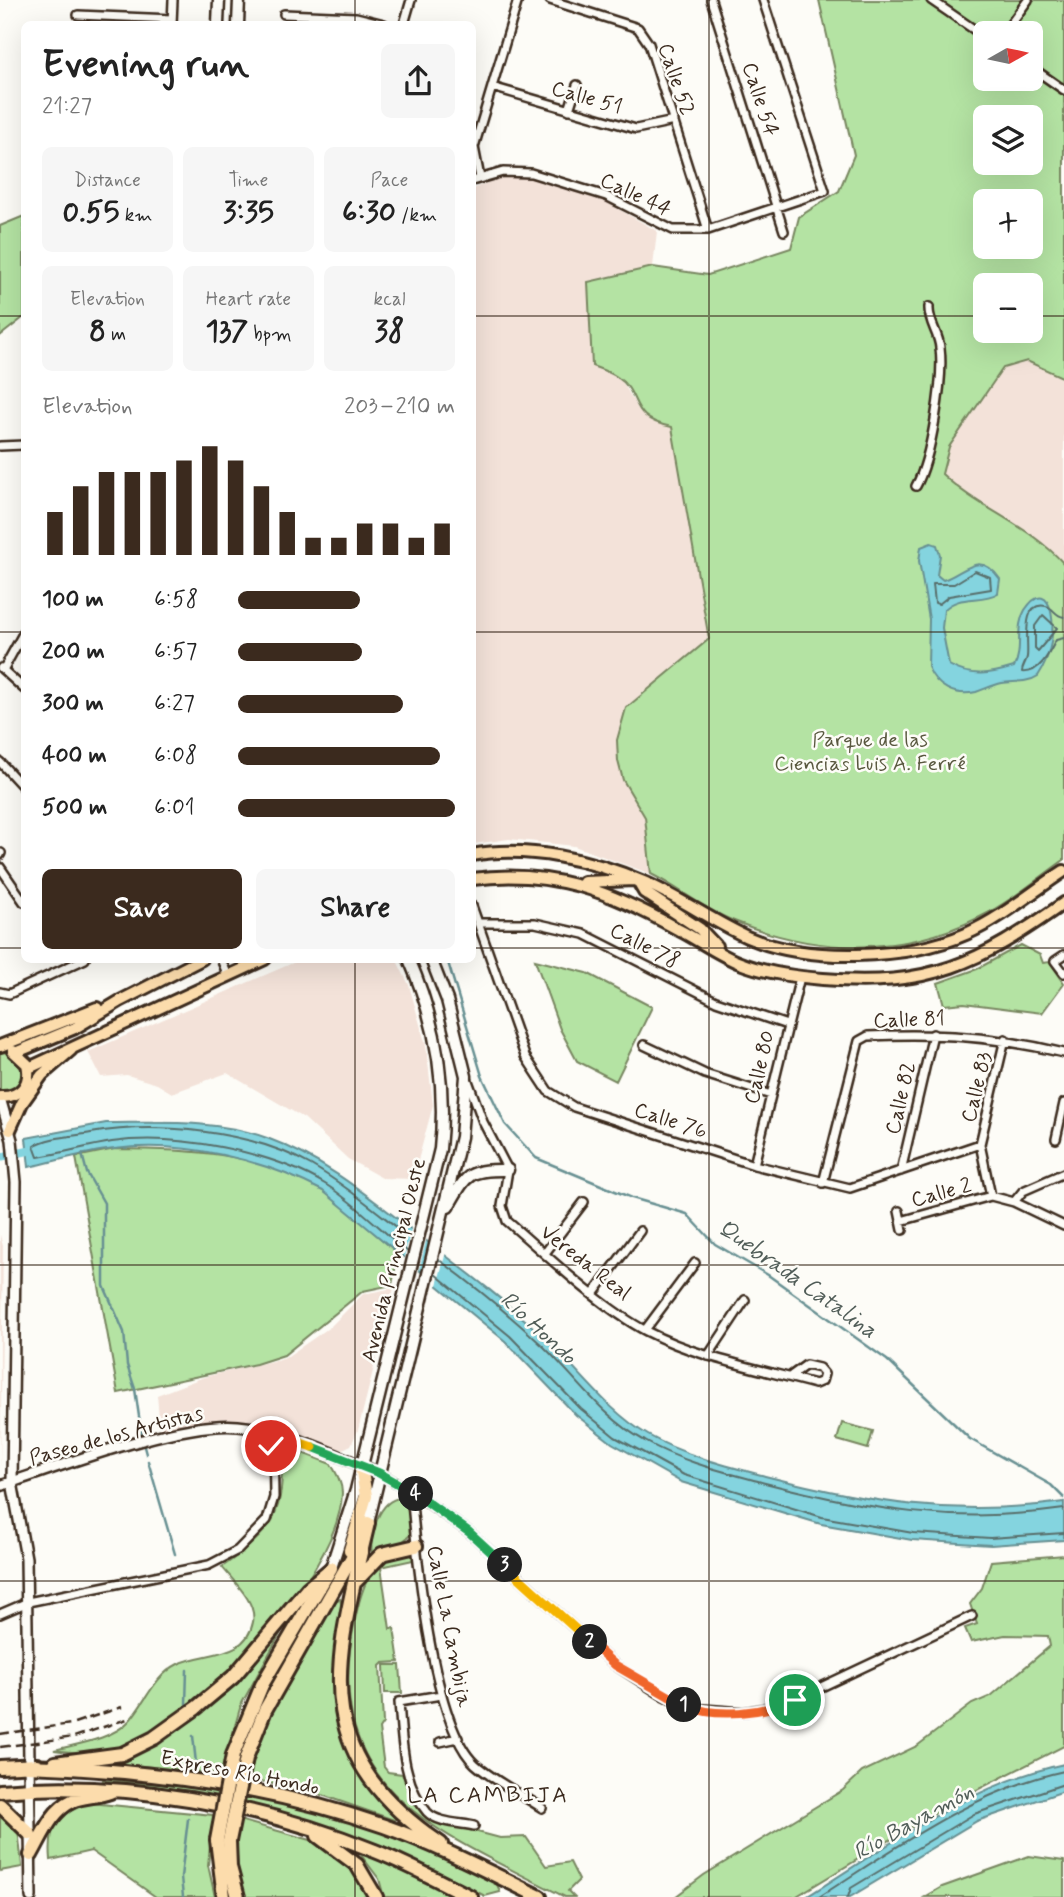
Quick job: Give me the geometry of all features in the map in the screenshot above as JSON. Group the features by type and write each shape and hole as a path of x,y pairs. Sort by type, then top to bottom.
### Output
{"highway":[{"path":"323,1611 353,1542 364,1506 367,1488 361,1466"},
{"path":"239,1757 350,1565 368,1523"},
{"path":"368,1523 338,1665 341,1709 354,1750 368,1774 398,1812 444,1846 450,1854"},
{"path":"354,1584 382,1555 416,1546"},
{"path":"224,1897 223,1841 239,1757 262,1685 331,1569"},
{"path":"27,1766 114,1756 154,1738 233,1677 309,1588 331,1569"},
{"name":"Expreso Río Hondo","path":"0,1767 27,1766 155,1775 274,1794 375,1823 450,1854 540,1897"},
{"name":"Expreso Río Hondo","path":"0,1791 29,1788 111,1791 206,1803 309,1828 375,1851 471,1897"},
{"path":"31,1855 54,1814 71,1801 95,1798 111,1791"},
{"path":"0,1805 30,1834"},
{"path":"309,1828 357,1866 376,1897"},
{"path":"223,1841 237,1897"}],"main road":[{"path":"218,21 219,0"},
{"path":"238,21 239,0"},
{"path":"476,855 516,852 571,859 637,880 749,938 804,950 873,956 928,947 966,934 997,918 1064,871"},
{"path":"476,879 516,875 574,883 637,880"},
{"path":"637,880 644,892 701,929 724,954"},
{"path":"574,883 632,904 740,963 800,977 874,984 935,973 976,959 1011,941 1064,903"},
{"path":"0,1048 120,1000 194,963"},
{"path":"29,1068 256,963"},
{"name":"Avenida Principal Oeste","path":"331,1569 361,1466 440,1149 444,1109 442,1079 430,1014 411,963"},
{"name":"Avenida Principal Oeste","path":"368,1523 461,1137 466,1076 447,1000 432,963"},
{"path":"0,1048 17,1052 75,1028 120,1000"},
{"path":"10,1130 37,1082 75,1045"},
{"path":"0,1097 14,1096 22,1091 27,1083 29,1068 17,1052"},
{"path":"441,1220 469,1173 478,1170 508,1170"}],"street":[{"path":"172,21 173,0"},
{"path":"405,21 411,0"},
{"path":"476,140 518,0"},
{"name":"Calle 52","path":"550,0 638,28 649,44 708,230"},
{"name":"Calle 54","path":"711,0 784,231"},
{"name":"Calle 44","path":"476,180 503,172 531,173 606,195 673,230 708,230 825,191 763,0"},
{"path":"931,0 973,29"},
{"path":"1013,21 1028,0"},
{"path":"284,14 370,21"},
{"path":"78,16 156,21"},
{"path":"1043,75 1064,90"},
{"path":"569,110 577,85"},
{"name":"Calle 51","path":"492,87 636,129 674,121"},
{"path":"916,486 922,476 935,418 940,349 929,307"},
{"path":"0,446 21,445"},
{"path":"21,637 1,669 21,686"},
{"path":"0,762 21,785"},
{"path":"0,867 21,898"},
{"name":"Calle 76","path":"476,914 525,1056 548,1091 574,1107 754,1165 850,1188 980,1144"},
{"name":"Calle 78","path":"480,923 535,923 584,934 716,1001 787,1025"},
{"path":"1064,955 1055,961 1064,973"},
{"path":"63,963 66,968"},
{"path":"0,992 9,994 77,963"},
{"path":"223,963 228,976"},
{"name":"Calle 80","path":"754,1165 800,977"},
{"name":"Calle 81","path":"823,1183 859,1041 868,1036 933,1034 1006,1039 1064,1053"},
{"name":"Calle 82","path":"901,1171 933,1034"},
{"name":"Calle 83","path":"980,1144 1006,1039"},
{"path":"644,1045 705,1074 771,1095"},
{"path":"466,1076 483,1122 508,1170"},
{"path":"0,1097 10,1130 16,1182 12,1482 26,1558 31,1897"},
{"path":"1056,1139 1064,1103"},
{"path":"980,1144 991,1196"},
{"name":"Vereda Real","path":"508,1170 502,1206 507,1221 594,1293 645,1330 708,1356 792,1375"},
{"path":"1014,1202 1023,1191 1064,1173"},
{"name":"Calle 2","path":"901,1220 991,1196 1014,1202 1064,1226"},
{"path":"545,1253 584,1202"},
{"name":"Calle 2","path":"899,1211 904,1230"},
{"path":"594,1293 640,1231"},
{"path":"645,1330 695,1263"},
{"path":"708,1356 745,1300"},
{"name":"Paseo de los Artistas","path":"0,1486 163,1436 226,1425 273,1434 379,1473 411,1491 469,1532 615,1665 660,1694 690,1708 744,1712 783,1705 972,1616"},
{"path":"0,1614 28,1602 209,1566 238,1550 267,1521 274,1497 273,1434"},
{"name":"Calle La Cambija","path":"411,1491 416,1546 441,1695 458,1738 474,1763 542,1808"},
{"path":"441,1695 399,1702 404,1767 428,1813 439,1819 474,1826"},
{"path":"440,1742 458,1738"}],"shaded area":[{"path":"502,177 533,178 606,202 657,231 653,267 589,281 592,366 620,378 639,410 672,427 710,639 626,708 617,740 618,761 623,780 645,817 651,874 574,846 509,839 476,844 476,187"},
{"path":"1027,361 1064,378 1064,564 957,488 942,474 949,447 1003,368"},
{"path":"293,963 398,963 409,985 426,1046 433,1105 413,1179 382,1178 348,1159 304,1118 227,1073 172,1093 157,1084 127,1075 101,1077 88,1052"},
{"path":"0,1235 3,1246 0,1473"},
{"path":"394,1288 358,1430 351,1445 341,1450 277,1426 233,1420 160,1429 157,1395 204,1377 285,1358 330,1327 363,1294"}],"green space":[{"name":"Parque de las Ciencias Luis A. Ferré","path":"819,0 1064,0 1064,378 1027,361 1003,368 949,447 942,474 972,497 1036,538 1064,564 1064,860 980,917 950,930 889,945 827,945 765,932 723,916 651,874 645,817 623,780 618,761 617,740 626,708 709,639 672,427 648,418 641,412 625,384 617,377 592,366 588,282 653,267 708,275 791,248 799,217 839,191 854,155"},
{"path":"21,217 21,319 0,336 0,226"},
{"path":"1021,945 1040,955 1043,963 1050,962 1064,983 1042,1013 964,1003 944,1005 938,983 977,969"},
{"path":"535,960 587,973 652,1007 616,1081 577,1061 560,1029"},
{"path":"0,1052 11,1053 25,1067 20,1088 0,1094"},
{"path":"115,1149 222,1155 275,1168 300,1178 333,1198 398,1253 392,1285 363,1291 284,1355 256,1364 118,1393 76,1157"},
{"path":"842,1423 873,1431 868,1449 837,1440"},
{"path":"284,1446 331,1464 340,1481 342,1493 335,1527 317,1565 290,1604 257,1643 221,1679 184,1710 148,1734 110,1751 86,1753 54,1750 114,1732 129,1721 156,1682 170,1669 189,1660 233,1648 249,1634 253,1622 252,1607 222,1567 254,1542 273,1518 281,1489 280,1448"},
{"path":"401,1498 409,1511 410,1535 400,1544 372,1554 372,1537 381,1511 393,1500"},
{"path":"412,1554 413,1560 381,1567 390,1629 394,1628 399,1662 383,1663 380,1666 383,1723 379,1729 384,1767 388,1772 402,1774 417,1805 436,1821 500,1838 526,1837 546,1866 570,1862 579,1880 568,1891 574,1897 565,1897 434,1826 399,1799 372,1766 355,1727 348,1679 355,1620 364,1587 375,1569 392,1556"},
{"path":"1064,1555 1064,1746 955,1801 795,1897 675,1897 704,1875 843,1790 862,1772 917,1746 972,1704 991,1696 1050,1646 1048,1636 1005,1635 971,1642 965,1628 977,1624 970,1604 982,1588 991,1561"},
{"path":"340,1599 342,1607 333,1671 336,1713 348,1753 372,1791 397,1818 394,1820 322,1795 247,1778 263,1724 331,1602"},
{"path":"286,1623 241,1705 221,1774 104,1762 153,1741"},
{"path":"384,1665 400,1665 402,1693 385,1693"},
{"path":"103,1780 218,1788 216,1797 102,1785"},
{"path":"244,1794 310,1809 373,1829 496,1882 500,1892 485,1896 367,1841 306,1820 242,1803"},
{"path":"90,1803 213,1815 208,1865 215,1897 156,1897 91,1851 51,1860 51,1837 57,1822 69,1811"},
{"path":"0,1811 18,1829 22,1867 0,1871"},
{"path":"239,1820 325,1844 348,1861 369,1897 243,1897 236,1859"},
{"path":"363,1852 457,1897 384,1897 379,1879 361,1855"},
{"path":"1029,1856 1064,1861 1064,1897 925,1897 942,1887"}],"water":[{"path":"931,543 937,545 940,555 937,575 943,580 979,564 992,570 1000,579 998,593 956,602 944,610 942,628 949,665 965,672 981,674 1014,667 1022,617 1034,600 1042,598 1048,603 1052,628 1051,644 1038,676 1025,681 1002,683 976,692 961,693 947,689 931,674 928,667 929,619 919,561 921,547"},
{"path":"106,1123 188,1123 228,1128 267,1138 308,1156 363,1192 485,1286 550,1343 596,1392 634,1426 676,1448 765,1476 877,1500 913,1505 986,1508 1064,1502 1064,1540 991,1545 912,1540 821,1524 681,1482 612,1443 576,1415 505,1341 323,1191 248,1161 167,1147 103,1150 29,1167 26,1138"},
{"name":"Río Bayamón","path":"1064,1764 1064,1791 977,1821 850,1897 806,1897 898,1838 962,1802 1029,1773"}],"pier":[{"path":"412,1225 427,1237 418,1274 403,1261"},
{"path":"430,1239 446,1252 436,1289 421,1277"}],"waterway":[{"name":"Quebrada Catalina","path":"448,963 482,1076 505,1124 536,1158 632,1198 687,1214 715,1244 768,1275 887,1360 970,1439 1051,1485 1064,1498"},
{"name":"Río Hondo","path":"0,1157 28,1151"},
{"path":"82,1154 87,1173 104,1203 104,1286 124,1332 127,1365 135,1389 142,1437"},
{"path":"143,1443 146,1454"},
{"path":"148,1461 175,1554"},
{"path":"186,1704 187,1670"},
{"path":"193,1736 196,1763"},
{"path":"183,1897 181,1877 188,1819"}],"railway":[{"path":"0,1734 71,1724 122,1707"},
{"path":"0,1747 74,1737 127,1719"}],"district":[{"name":"LA CAMBIJA","path":"488,1794"}],"route":[{"path":"271,1446 273,1434 309,1445 379,1473 411,1491 469,1532 615,1665 660,1694 690,1708 715,1712 767,1709 795,1700"}]}
